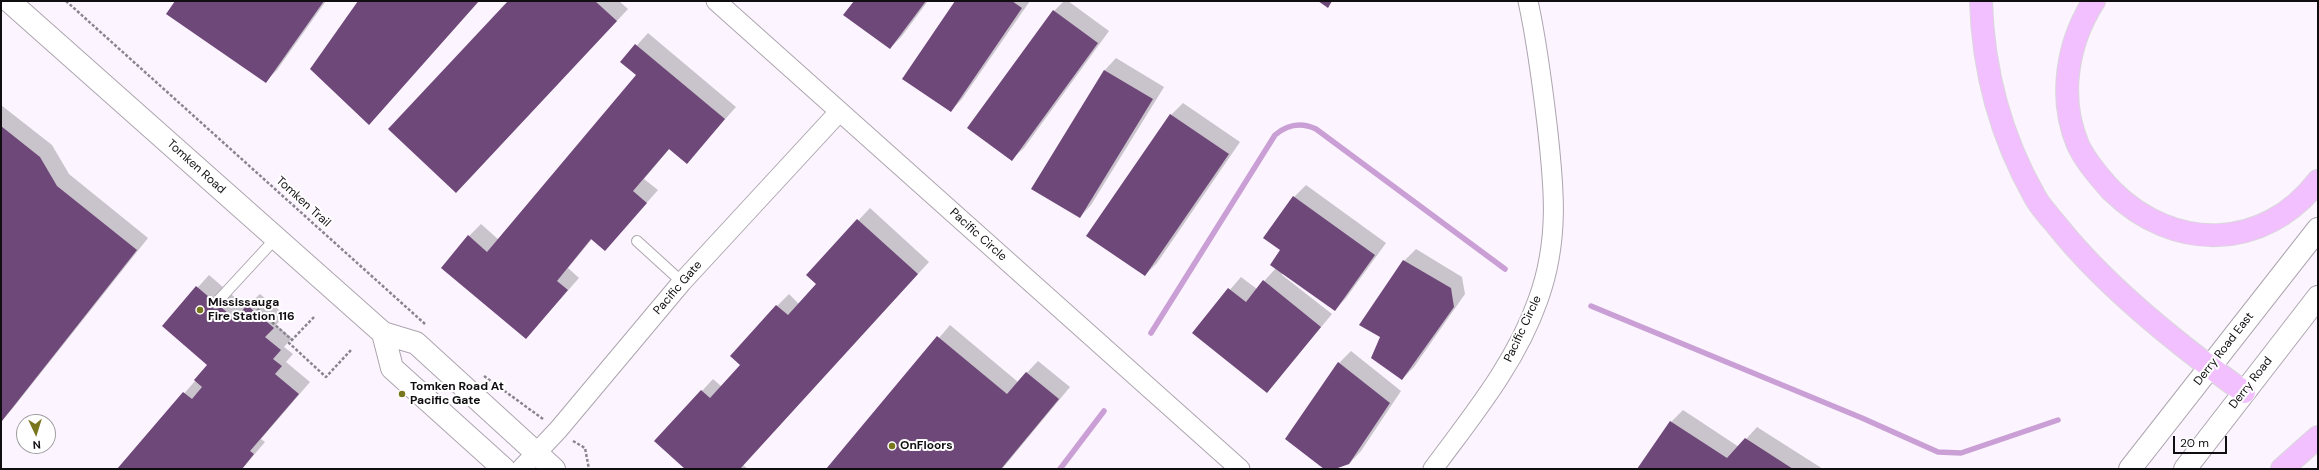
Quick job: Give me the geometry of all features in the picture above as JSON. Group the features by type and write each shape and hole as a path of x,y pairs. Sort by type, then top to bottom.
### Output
{"highway":[{"path":"1981,1 1992,89 2006,139 2036,198 2081,255 2172,337 2244,392"},
{"path":"2094,1 2075,37 2066,88 2070,118 2079,147 2102,180 2120,199 2143,216 2171,230 2196,235 2227,235 2256,228 2274,220 2292,208 2318,181"},
{"path":"2282,469 2318,437"}],"main road":[{"name":"Tomken Road","path":"9,1 383,333 416,343 554,469"},
{"name":"Derry Road East","path":"2130,469 2318,229"},
{"name":"Derry Road","path":"2185,469 2318,297"},
{"path":"383,333 392,368 504,469"}],"street":[{"name":"Pacific Circle","path":"716,1 1240,469"},
{"name":"Pacific Circle","path":"1433,469 1514,353 1538,300 1552,250 1554,193 1539,55 1528,1"},
{"name":"Pacific Gate","path":"521,469 682,282 840,112"}],"lane":[{"path":"216,303 276,238"},
{"path":"637,242 682,282"}],"path":[{"name":"Tomken Trail","path":"66,1 427,326"},
{"path":"246,299 292,340"},
{"path":"314,317 289,343 326,377 351,350"},
{"path":"480,374 532,411"},
{"path":"582,447 585,448 589,469"}],"building":[{"path":"175,1 324,1 266,83 166,14"},
{"path":"358,1 479,1 369,125 310,69"},
{"path":"508,1 595,1 617,21 456,193 388,129"},
{"path":"854,1 926,1 890,49 843,15"},
{"path":"955,1 1012,1 1022,8 951,112 902,79"},
{"path":"1318,1 1332,1 1328,8"},
{"path":"1053,10 1098,43 1012,161 967,128"},
{"path":"635,44 725,119 687,164 669,149 633,191 647,203 605,251 591,239 557,281 568,290 526,339 441,268 468,235 487,252 636,75 620,62"},
{"path":"1104,70 1153,99 1080,218 1031,189"},
{"path":"1170,114 1229,154 1145,276 1086,236"},
{"path":"1,126 40,157 57,186 137,250 2,421"},
{"path":"1293,196 1375,255 1335,311 1270,265 1280,250 1263,238"},
{"path":"857,219 918,274 740,469 685,469 654,441 701,390 710,398 740,365 730,356 776,305 788,315 816,284 806,275"},
{"path":"1403,260 1451,288 1454,307 1402,380 1371,358 1380,337 1359,325"},
{"path":"1263,280 1321,327 1267,393 1192,333 1228,288 1246,302"},
{"path":"196,286 235,319 247,305 274,328 265,337 281,350 273,359 282,366 275,374 299,394 250,451 254,454 242,469 117,469 183,392 192,399 202,387 194,380 207,365 162,326"},
{"path":"937,336 1007,394 1026,372 1059,399 1001,469 826,469"},
{"path":"1338,362 1390,403 1349,464 1335,469 1324,469 1285,439"},
{"path":"1670,421 1727,458 1745,438 1793,469 1637,469"}],"waterway":[{"path":"1151,333 1275,135 1285,128 1295,125 1305,125 1316,129 1505,269"},
{"path":"1591,306 1862,418 1938,452 1961,453 2058,420"},
{"path":"1060,469 1104,411"}],"place":[{"name":"Mississauga Fire Station 116","path":"200,310"},
{"name":"Tomken Road At Pacific Gate","path":"402,394"},
{"name":"OnFloors","path":"892,446"}]}
